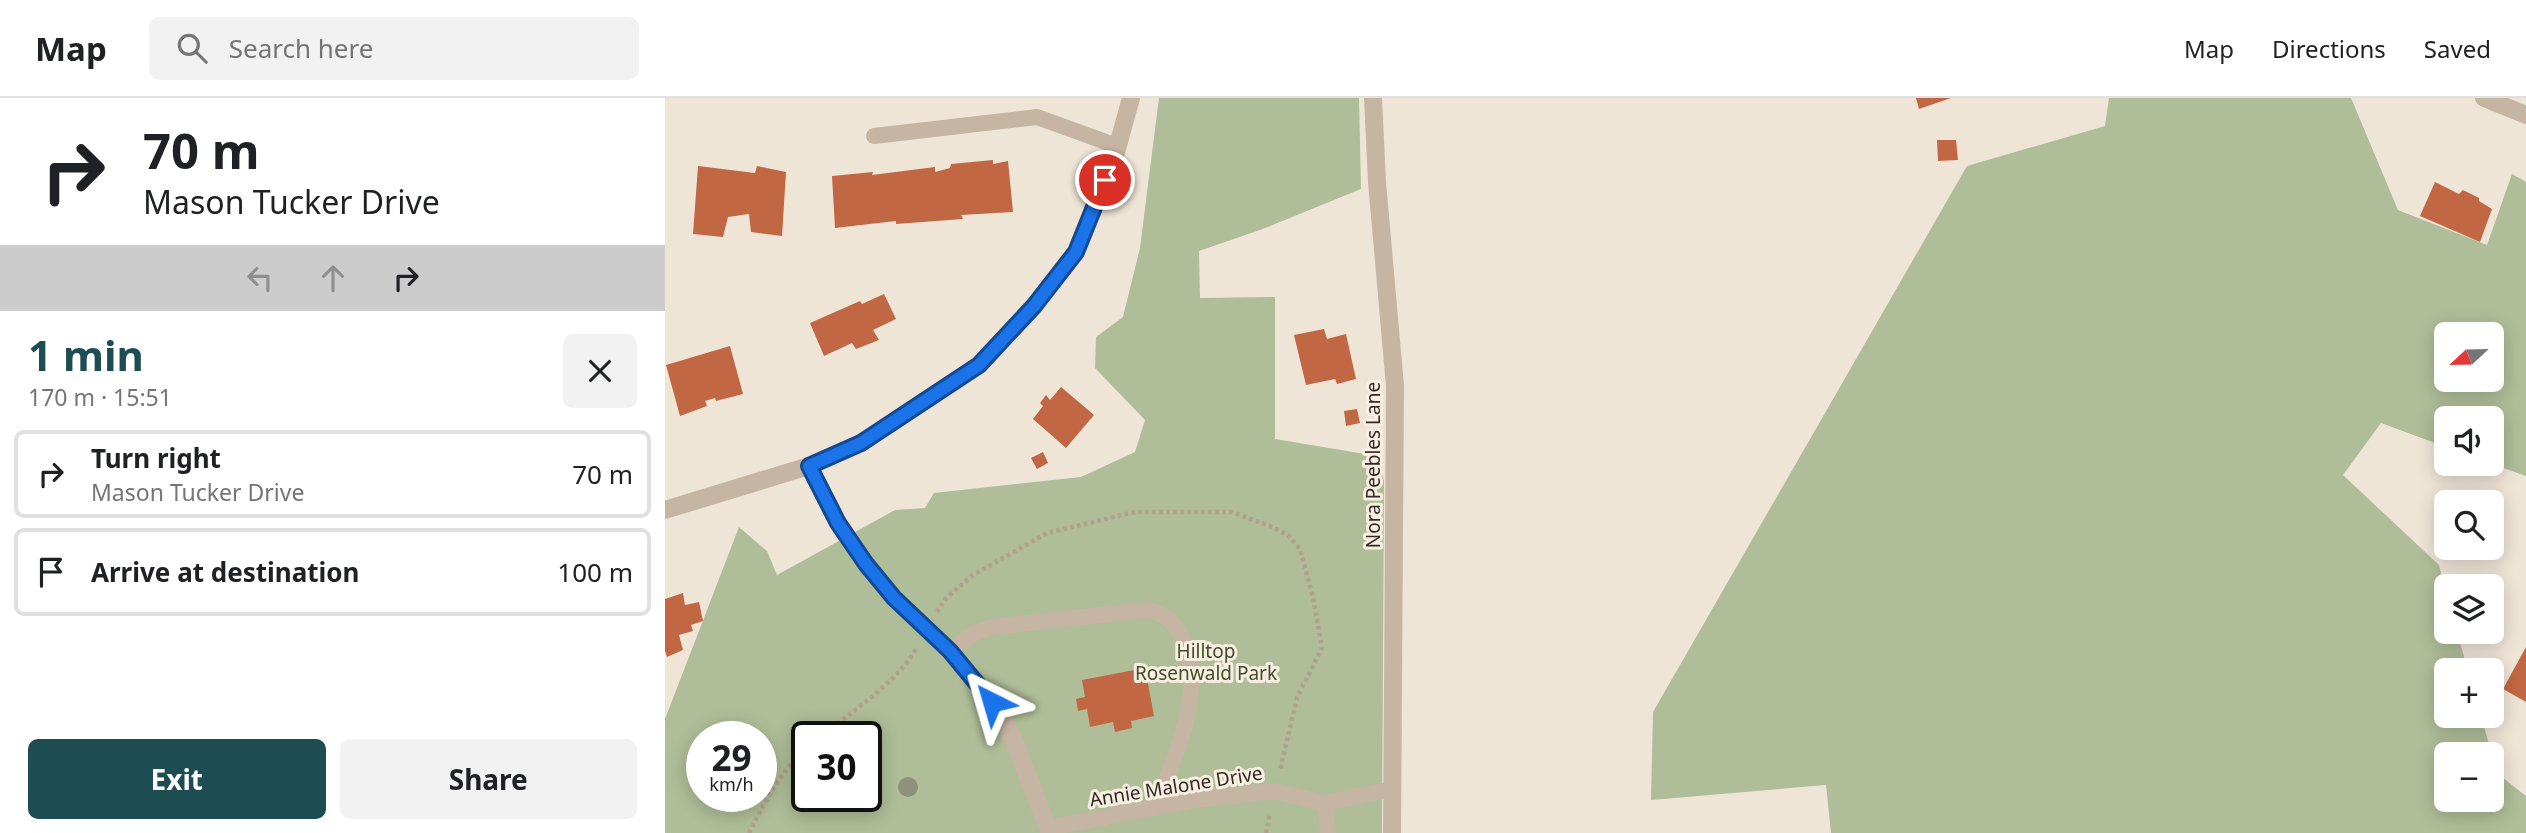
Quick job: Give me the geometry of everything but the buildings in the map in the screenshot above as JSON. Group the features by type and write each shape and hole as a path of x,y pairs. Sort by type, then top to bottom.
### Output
{"street":[{"path":"665,509 809,466 861,443 979,365 1034,306 1076,252 1117,146 1131,98"},
{"name":"Nora Peebles Lane","path":"1373,98 1377,183 1395,386 1392,833"},
{"path":"2484,98 2526,115"},
{"path":"809,466 838,523 866,564 894,598 950,651 992,702 1012,736 1049,831"}],"lane":[{"path":"874,136 1037,117 1117,146"},
{"path":"950,651 975,633 992,628 1147,610 1159,612 1171,619 1181,633 1189,655 1191,690 1175,756 1155,808"},
{"name":"Annie Malone Drive","path":"1049,831 1193,800 1274,792 1325,803 1394,789"},
{"path":"1325,803 1328,833"}],"path":[{"path":"749,833 770,792 791,764"}],"green space":[{"name":"Hilltop Rosenwald Park","path":"1159,98 1359,98 1361,189 1260,230 1199,251 1200,298 1275,297 1275,439 1377,456 1384,481 1382,833 665,833 665,719 739,527 767,551 777,575 895,510 925,508 934,493 1081,477 1135,452 1145,420 1095,368 1096,337 1123,317 1140,248"},
{"path":"2109,98 2351,98 2398,210 2487,245 2512,174 2526,182 2526,476 2504,468 2504,406 2434,406 2434,443 2381,423 2343,475 2439,565 2441,574 2434,574 2434,644 2460,644 2465,658 2434,658 2434,728 2484,728 2489,742 2434,742 2434,812 2504,812 2504,779 2526,796 2526,833 1831,833 1826,785 1651,800 1653,712 1967,166 2105,126"}],"route":[{"path":"992,702 940,639 894,598 866,564 838,523 809,466 861,443 979,365 1034,306 1076,252 1105,180"}]}
